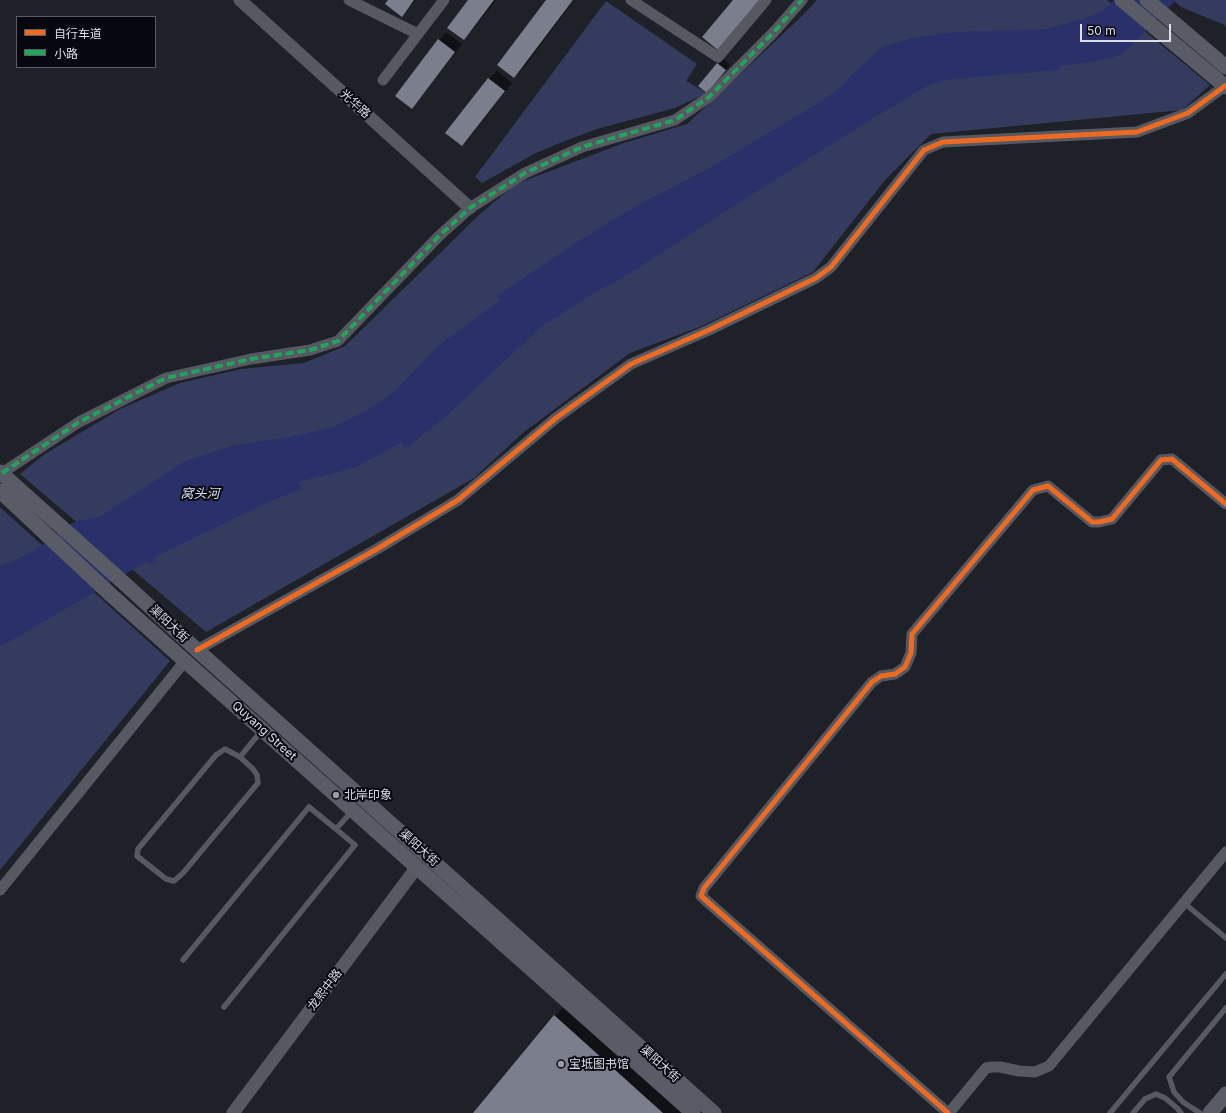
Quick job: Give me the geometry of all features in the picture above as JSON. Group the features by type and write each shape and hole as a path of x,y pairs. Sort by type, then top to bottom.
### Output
{"main road":[{"path":"1122,0 1225,87"},
{"path":"1147,0 1226,67"},
{"name":"渠阳大街","path":"1,472 197,650 714,1113"},
{"name":"Quyang Street","path":"0,491 111,595 417,867"},
{"name":"渠阳大街","path":"417,867 693,1113"},
{"path":"1210,1113 1226,1094"}],"street":[{"name":"光华路","path":"240,0 470,208"},
{"path":"349,0 418,34"},
{"path":"383,80 444,0"},
{"path":"631,0 718,57 766,0"},
{"path":"1,472 79,422 166,378 251,359 310,350 338,341 439,236 470,208 525,172 582,147 675,120 709,97 774,32 802,0"},
{"path":"197,650 377,549 458,500 556,418 631,364 709,330 816,278 831,267 924,150 943,142 1137,132 1188,113 1225,87"},
{"path":"1226,504 1172,460 1161,460 1112,519 1105,521 1092,522 1048,486 1033,490 912,634 911,653 905,667 895,674 881,676 872,682 704,888 701,896 949,1113 986,1068 1000,1067 1035,1072 1049,1066 1226,852"},
{"path":"0,890 185,661"},
{"name":"龙熙中路","path":"233,1113 417,867"}],"lane":[{"path":"240,757 262,729"},
{"path":"225,749 240,757 253,769 257,775 258,783 184,873 174,881 166,879 137,856 138,849 216,754 225,749"},
{"path":"183,960 309,807 355,845 224,1007"},
{"path":"336,829 353,810"},
{"path":"1184,904 1226,938"},
{"path":"1110,1113 1226,976"},
{"path":"1200,1113 1183,1102 1174,1092 1169,1077 1226,1008"},
{"path":"1134,1113 1145,1099 1156,1094 1165,1098 1181,1113"}],"shaded area":[{"path":"817,0 1107,0 1210,85 1182,110 931,134 885,180 813,272 702,326 630,353 524,432 474,478 206,632 20,474 45,454 120,409 180,383 241,369 304,363 345,346 481,213 516,184 624,143 687,124 801,17"},
{"path":"1173,0 1226,0 1226,28 1225,25 1181,7"},
{"path":"606,1 697,64 686,81 707,93 675,108 597,129 565,141 536,153 482,183 475,177"},
{"path":"0,507 170,661 0,870"}],"water":[{"name":"窝头河","path":"1114,0 1176,0 1130,47 1122,54 1111,58 1060,66 1060,70 952,79 929,85 751,195 621,279 597,291 541,327 444,418 405,449 402,442 354,468 298,482 302,489 268,502 155,557 156,562 151,564 146,562 0,647 0,566 12,562 35,550 74,522 101,516 185,461 235,445 290,437 333,427 366,411 395,391 439,345 500,300 497,296 577,242 638,205 708,169 822,101 847,82 846,80 882,47 913,38 955,32 1046,29 1080,20 1101,12"}],"building":[{"path":"388,0 414,0 402,17 385,4"},
{"path":"468,0 494,0 464,40 447,28"},
{"path":"546,0 573,0 514,78 497,65"},
{"path":"733,0 762,0 719,51 702,37"},
{"path":"438,39 455,52 412,109 395,96"},
{"path":"717,63 726,70 707,93 698,86"},
{"path":"488,78 505,91 462,146 445,133"},
{"name":"宝坻图书馆","path":"554,1015 663,1113 473,1113"}],"marked path":[{"path":"2,473 79,422 166,378 251,359 310,350 338,341 439,236 470,208 525,173 582,147 675,120 709,97 774,32 802,0"}],"cycle path":[{"path":"197,650 377,549 458,500 556,418 631,364 709,330 816,278 831,267 924,150 943,142 1137,132 1188,113 1225,86"},
{"path":"948,1113 701,896 704,888 872,682 881,676 895,674 905,667 911,653 912,634 1033,490 1048,486 1092,522 1099,522 1112,519 1161,460 1172,459 1226,504"}],"place":[{"name":"北岸印象","path":"336,795"},
{"name":"宝坻图书馆","path":"561,1064"}]}
